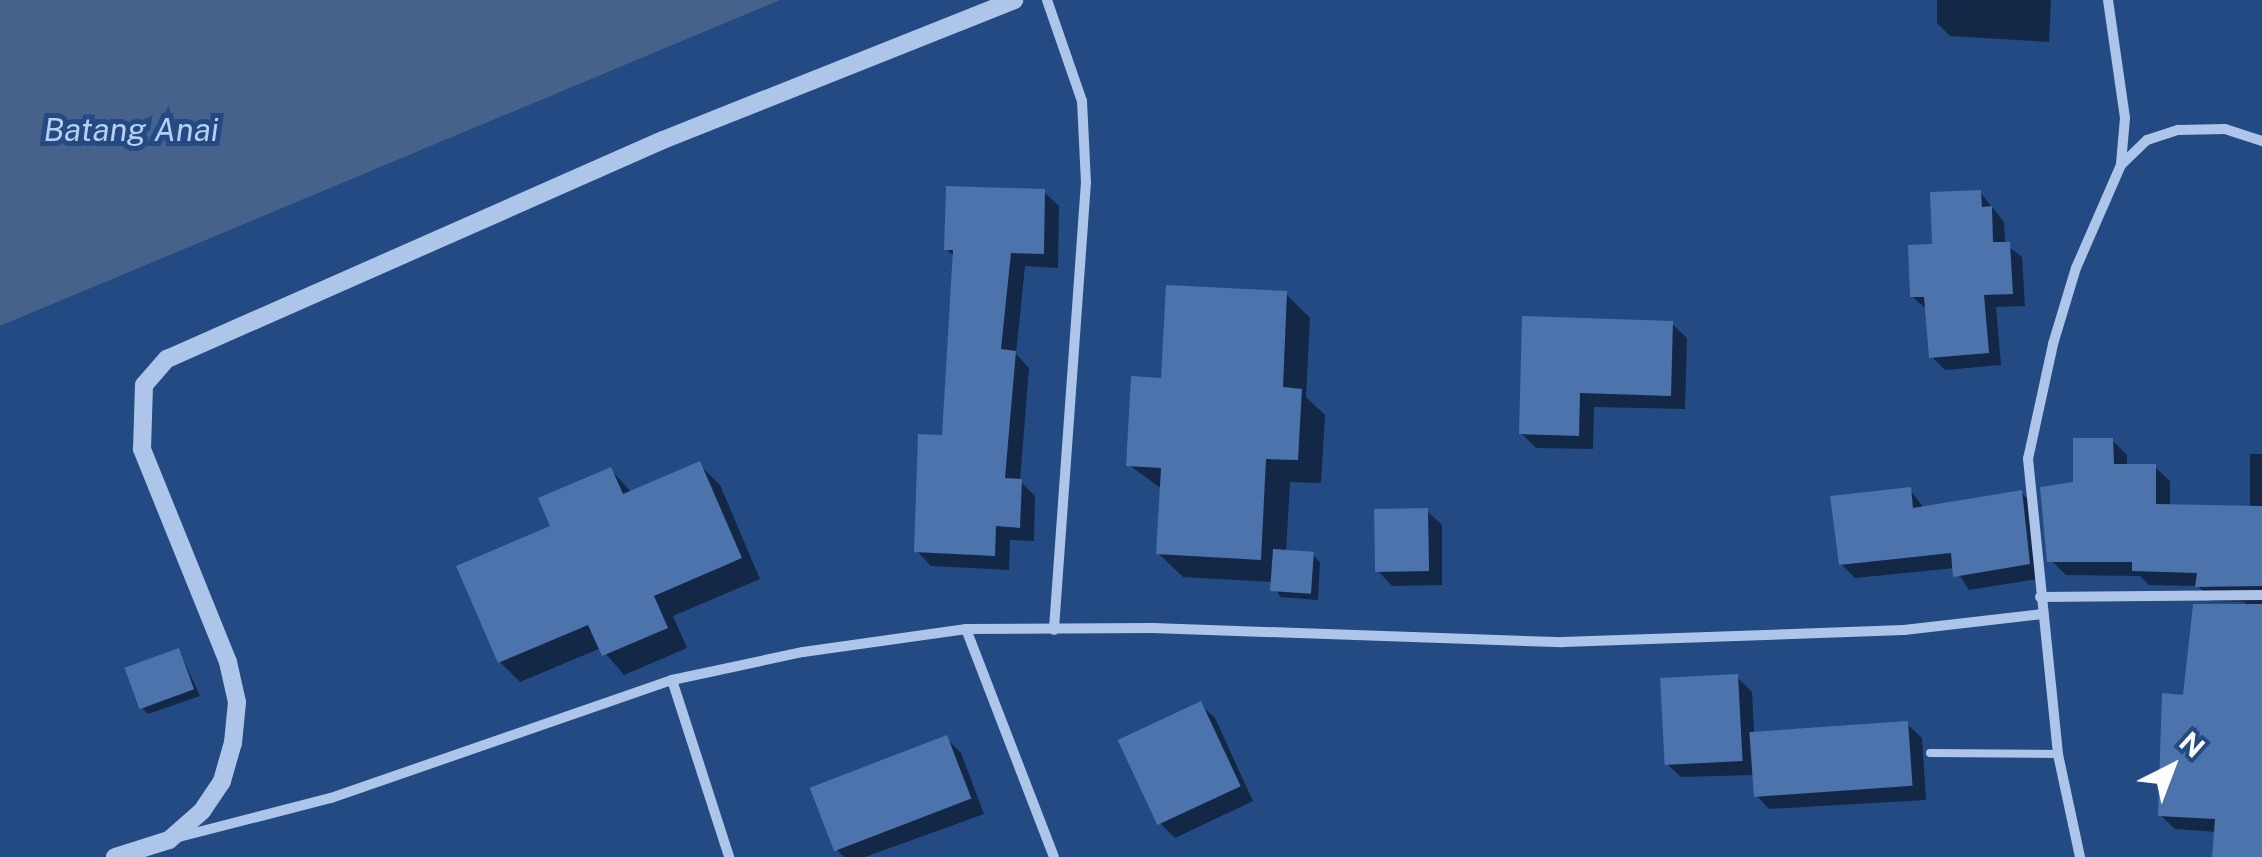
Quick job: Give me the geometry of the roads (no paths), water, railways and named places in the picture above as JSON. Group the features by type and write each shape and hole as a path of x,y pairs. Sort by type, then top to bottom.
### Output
{"street":[{"path":"170,840 202,811 222,781 238,702 142,449 144,385 168,359 663,140 1014,0"},
{"path":"1048,0 1082,101 1086,182 1054,630"},
{"path":"2080,857 2058,754 2028,459 2076,268 2121,164 2125,118 2108,0"},
{"path":"2121,164 2147,140 2178,130 2224,130 2262,141"},
{"path":"2040,597 2262,595"},
{"path":"115,857 332,798 672,680 803,652 966,629 1563,642 1904,630 2043,614"},
{"path":"966,629 1054,857"},
{"path":"672,680 729,857"}],"lane":[{"path":"1930,753 2058,754"}],"water":[{"name":"Batang Anai","path":"0,0 780,0 0,326"}]}
